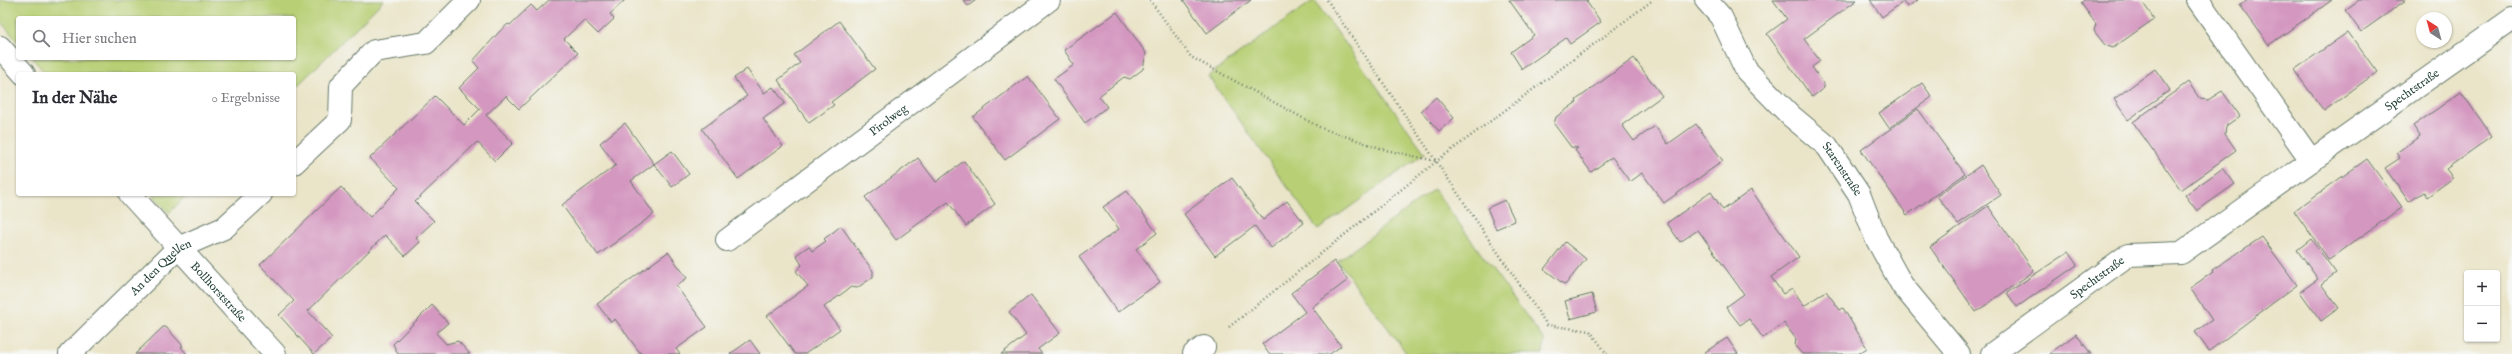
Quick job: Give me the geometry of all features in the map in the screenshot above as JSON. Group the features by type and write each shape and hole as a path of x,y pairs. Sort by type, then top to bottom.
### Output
{"street":[{"path":"296,161 340,120 341,86 374,51 426,43 469,0"},
{"name":"Pirolweg","path":"727,240 1049,0"},
{"name":"Starenstraße","path":"1706,0 1721,17 1746,70 1791,116 1827,146 1859,194 1876,238 1902,285 1959,354"},
{"path":"2198,0 2311,160"},
{"name":"Spechtstraße","path":"1992,354 2128,256 2181,253 2512,18"},
{"path":"0,47 22,72"},
{"name":"Bollhorststraße","path":"132,196 275,354"},
{"name":"An den Quellen","path":"70,354 178,248 224,228 259,196"}],"path":[{"path":"1150,0 1191,57 1321,128 1386,150 1437,161"},
{"path":"1327,0 1547,325 1590,331 1607,354"},
{"path":"1199,350 1437,161 1653,0"}],"green space":[{"path":"0,0 384,0 296,87 296,72 44,72 34,60 296,60 296,16 16,16 16,40 0,21"},
{"path":"1314,0 1425,153 1318,230 1208,76"},
{"path":"1434,189 1544,340 1543,354 1407,354 1338,261"},
{"path":"154,196 186,196 169,213"}],"building":[{"path":"549,0 625,0 610,14 614,19 598,34 584,20 564,39 578,53 519,109 506,96 486,115 513,143 495,161 477,142 415,202 434,221 416,238 420,242 405,256 385,235 308,311 332,338 314,354 279,315 294,301 260,265 341,187 370,217 399,188 370,158 435,96 464,125 480,109 459,88 479,68 473,61 500,31 508,24 510,25 531,5 537,11"},
{"path":"963,0 976,0 968,6"},
{"path":"1183,0 1251,0 1207,33"},
{"path":"1509,0 1588,0 1586,1 1601,22 1570,44 1566,38 1522,69 1511,52 1534,35"},
{"path":"1773,0 1857,0 1804,39 1820,61 1812,67 1824,84 1824,88 1812,97 1767,34 1787,19"},
{"path":"1870,0 1918,0 1907,7 1903,2 1882,17"},
{"path":"2084,0 2141,0 2154,19 2113,48 2105,45 2094,31 2096,24 2081,3"},
{"path":"2248,0 2332,0 2269,45 2240,5"},
{"path":"2359,0 2406,0 2361,32 2345,10"},
{"path":"1117,12 1146,53 1143,69 1130,79 1124,77 1099,96 1107,107 1085,123 1054,79 1074,65 1064,50"},
{"path":"839,21 875,69 831,102 834,105 809,123 778,80 800,63 794,55"},
{"path":"2348,32 2377,72 2324,111 2294,70"},
{"path":"1634,58 1662,96 1622,125 1634,141 1655,126 1668,144 1696,124 1723,161 1664,203 1642,173 1630,182 1612,157 1591,172 1575,150 1578,148 1571,147 1554,124 1556,117 1577,102 1576,100"},
{"path":"747,69 764,93 773,87 785,103 763,119 783,146 738,179 702,129 747,96 734,78"},
{"path":"2155,69 2170,90 2128,120 2114,99"},
{"path":"1028,76 1060,119 1005,160 973,117"},
{"path":"2188,82 2200,99 2208,100 2222,91 2240,116 2226,126 2225,134 2236,150 2181,190 2133,122"},
{"path":"1922,83 1932,97 1889,128 1879,113"},
{"path":"2461,92 2492,136 2446,169 2453,178 2427,197 2424,192 2409,202 2385,168 2400,158 2396,153 2420,136 2413,126"},
{"path":"1436,97 1454,118 1439,131 1421,111"},
{"path":"1918,109 1965,174 1907,215 1861,150"},
{"path":"625,123 654,164 631,181 654,214 598,255 562,205 616,165 600,143"},
{"path":"672,151 689,174 672,187 654,164"},
{"path":"918,158 936,182 964,161 995,204 966,226 948,202 896,240 865,197"},
{"path":"2367,159 2402,207 2329,260 2294,211"},
{"path":"1981,165 2001,195 1958,224 1937,196"},
{"path":"2223,168 2235,184 2197,211 2185,195"},
{"path":"1232,178 1263,220 1287,201 1304,223 1271,248 1255,226 1215,256 1184,214"},
{"path":"1751,190 1799,257 1771,277 1783,294 1792,288 1804,306 1826,291 1840,310 1843,308 1867,348 1858,354 1802,354 1795,346 1796,339 1784,323 1763,338 1749,319 1740,325 1726,307 1744,294 1698,230 1680,242 1667,223 1711,192 1723,210"},
{"path":"1127,191 1157,233 1136,249 1160,282 1118,312 1079,257 1119,229 1103,207"},
{"path":"1505,200 1515,221 1496,229 1487,208"},
{"path":"1988,206 2034,271 1976,312 1930,247"},
{"path":"841,226 873,271 873,277 857,288 851,287 824,307 840,329 805,354 795,354 767,316 808,286 796,271 802,265 796,255 809,246 812,251 826,241 824,239"},
{"path":"2262,237 2297,285 2209,351 2195,332 2212,320 2190,288 2213,272 2212,270"},
{"path":"2311,239 2336,273 2321,284 2339,308 2321,321 2300,292 2318,279 2297,250"},
{"path":"1565,242 1586,259 1565,285 1544,269"},
{"path":"668,252 687,278 676,286 707,327 676,349 680,354 641,354 615,319 611,322 597,304"},
{"path":"2068,252 2077,265 2017,307 2007,293"},
{"path":"1334,261 1348,280 1312,307 1341,346 1330,354 1269,354 1262,344 1305,312 1291,293"},
{"path":"1592,294 1597,312 1570,319 1565,301"},
{"path":"1031,295 1060,333 1038,349 1042,354 1001,354 1026,335 1009,312"},
{"path":"432,305 448,323 436,333 446,344 458,341 470,354 398,354 393,344"},
{"path":"163,327 166,327 183,346 181,347 187,354 135,354"},
{"path":"2076,334 2091,354 2049,354"},
{"path":"1727,338 1738,354 1706,354 1705,352"},
{"path":"750,340 760,354 730,354"}]}
